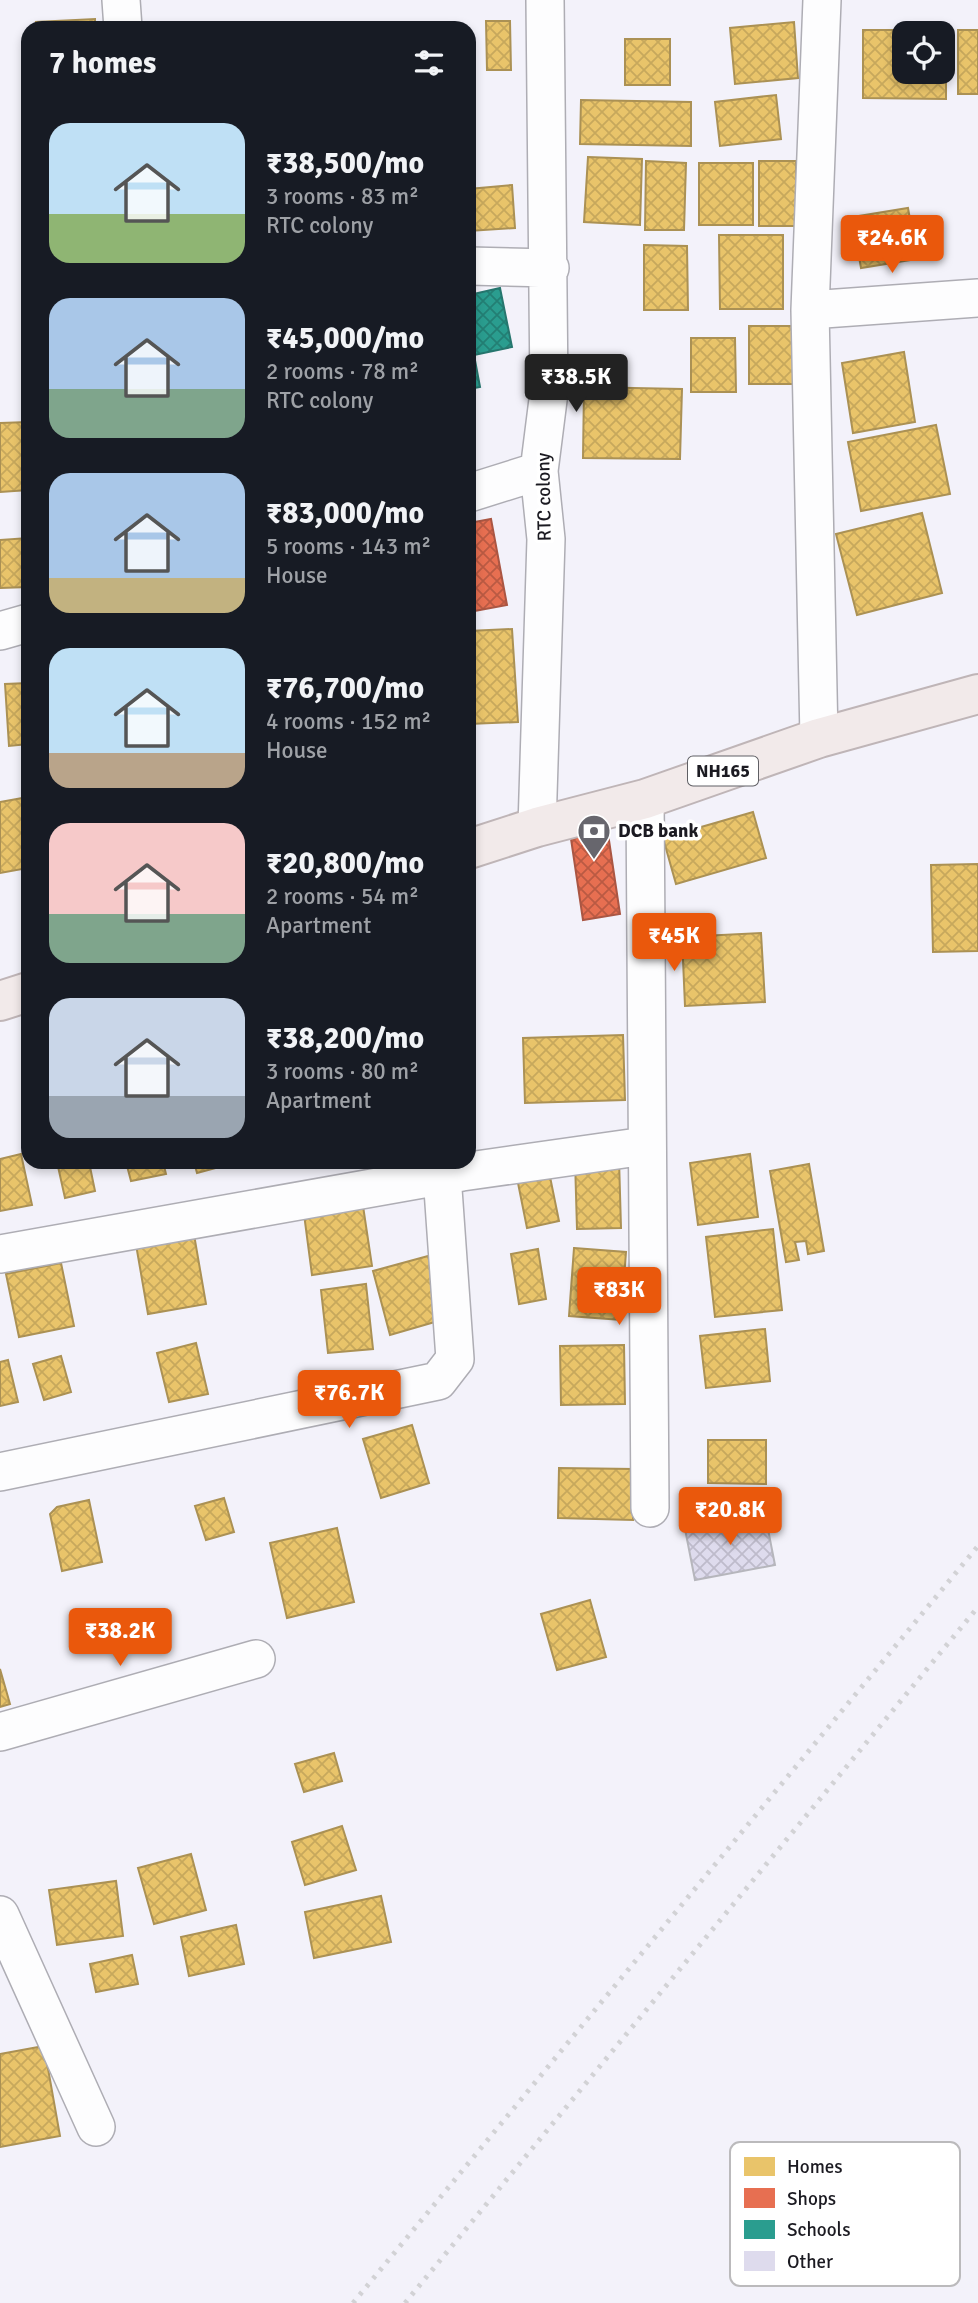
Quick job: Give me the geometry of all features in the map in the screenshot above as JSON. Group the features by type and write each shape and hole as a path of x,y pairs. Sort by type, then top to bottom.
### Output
{"highway":[{"name":"NH165","path":"476,847 537,827 645,799 819,737 978,694"},
{"path":"0,1000 21,994"}],"street":[{"path":"121,0 122,21"},
{"name":"RTC colony","path":"537,827 545,539 539,471 549,391 550,268 545,0"},
{"path":"819,737 810,310 822,0"},
{"path":"476,266 550,268"},
{"path":"810,310 978,298"},
{"path":"476,491 539,471"},
{"path":"0,631 21,626"},
{"path":"645,799 645,1146 650,1508"},
{"path":"0,1254 442,1175 645,1146"},
{"path":"0,1472 439,1381 455,1359 442,1175"},
{"path":"0,1732 256,1660"},
{"path":"0,1915 96,2127"}],"building: Homes":[{"path":"95,19 95,21 56,21"},
{"path":"486,21 510,21 511,70 487,70"},
{"path":"794,22 798,78 735,84 730,28"},
{"path":"863,30 892,30 892,84 946,84 946,99 863,98"},
{"path":"958,30 978,30 978,94 958,94"},
{"path":"625,39 670,39 670,85 625,85"},
{"path":"776,95 781,139 720,146 715,102"},
{"path":"581,100 691,102 691,146 580,144"},
{"path":"588,157 642,159 640,225 584,222"},
{"path":"646,161 686,163 684,230 645,230"},
{"path":"759,161 796,161 796,226 759,226"},
{"path":"699,163 753,163 753,225 699,225"},
{"path":"512,185 515,228 476,231 476,188"},
{"path":"908,208 917,259 861,268 852,217"},
{"path":"719,235 783,235 783,309 720,309"},
{"path":"644,245 687,246 688,310 644,310"},
{"path":"749,326 794,326 794,384 749,384"},
{"path":"691,338 735,338 736,392 691,392"},
{"path":"904,352 915,422 853,433 842,363"},
{"path":"584,387 682,389 680,459 583,458"},
{"path":"21,422 21,490 0,492 0,423"},
{"path":"936,425 950,494 861,511 848,442"},
{"path":"922,513 942,593 857,615 836,534"},
{"path":"21,538 21,587 0,588 0,540"},
{"path":"512,629 518,722 476,724 476,631"},
{"path":"21,683 21,745 9,746 5,684"},
{"path":"21,798 21,869 0,873 0,802"},
{"path":"753,812 766,858 676,884 663,838"},
{"path":"978,864 978,951 933,952 931,865"},
{"path":"761,933 765,1002 685,1006 682,937"},
{"path":"623,1035 625,1100 525,1103 523,1038"},
{"path":"21,1154 21,1169 24,1169 32,1205 0,1211 0,1159"},
{"path":"750,1154 758,1217 698,1225 690,1163"},
{"path":"619,1159 621,1228 577,1229 575,1160"},
{"path":"547,1162 559,1221 527,1228 515,1168"},
{"path":"809,1164 824,1251 808,1254 806,1241 795,1242 799,1260 786,1262 770,1171"},
{"path":"59,1169 90,1169 95,1191 65,1198"},
{"path":"128,1169 165,1169 166,1174 131,1181"},
{"path":"196,1169 212,1169 197,1173"},
{"path":"363,1206 372,1266 312,1275 304,1214"},
{"path":"192,1223 206,1304 148,1314 134,1233"},
{"path":"773,1229 782,1310 715,1317 706,1237"},
{"path":"574,1248 626,1252 621,1320 569,1316"},
{"path":"538,1249 546,1299 519,1304 511,1254"},
{"path":"428,1256 445,1319 390,1335 373,1271"},
{"path":"61,1263 74,1326 19,1337 6,1274"},
{"path":"366,1284 373,1349 328,1353 321,1290"},
{"path":"765,1329 770,1381 706,1388 700,1336"},
{"path":"196,1343 208,1394 169,1402 157,1353"},
{"path":"624,1345 625,1404 561,1405 560,1346"},
{"path":"61,1356 71,1392 44,1400 33,1364"},
{"path":"8,1360 18,1402 0,1406 0,1362"},
{"path":"412,1425 429,1483 381,1498 363,1439"},
{"path":"708,1440 766,1440 766,1484 708,1483"},
{"path":"559,1468 634,1469 633,1520 558,1518"},
{"path":"224,1498 234,1532 206,1540 195,1506"},
{"path":"89,1500 102,1562 62,1571 50,1514 57,1507"},
{"path":"337,1528 354,1602 287,1618 270,1543"},
{"path":"590,1600 606,1657 557,1670 541,1614"},
{"path":"0,1669 10,1704 0,1707"},
{"path":"334,1753 342,1781 304,1792 295,1764"},
{"path":"342,1826 356,1870 305,1885 292,1842"},
{"path":"191,1854 206,1910 154,1924 138,1868"},
{"path":"116,1881 123,1936 57,1945 49,1890"},
{"path":"381,1896 391,1942 314,1958 305,1912"},
{"path":"236,1925 244,1964 189,1976 181,1937"},
{"path":"132,1955 138,1984 96,1992 90,1964"},
{"path":"44,2046 60,2136 0,2147 0,2054"}],"building: Shops":[{"path":"491,519 507,605 476,611 476,522"},
{"path":"607,827 620,914 583,920 570,832"}],"building: Schools":[{"path":"500,288 512,347 476,355 476,293"},
{"path":"476,366 480,387 476,388"}],"building: Other":[{"path":"765,1514 775,1565 695,1580 685,1529"}],"railway":[{"path":"353,2303 978,1546"},
{"path":"405,2303 978,1607"}],"place":[{"name":"DCB bank","path":"594,861"}]}
